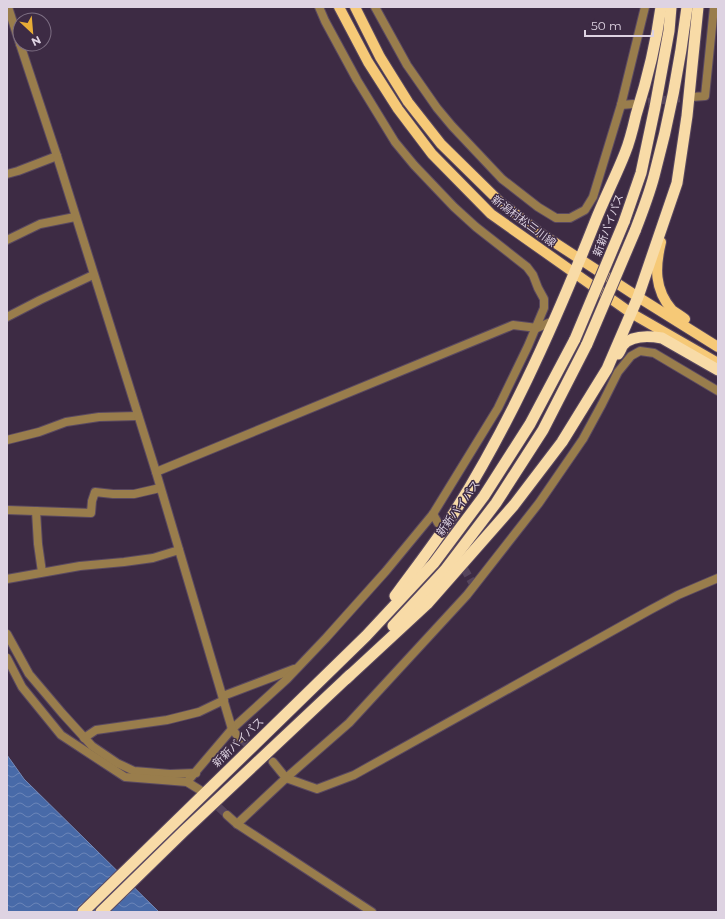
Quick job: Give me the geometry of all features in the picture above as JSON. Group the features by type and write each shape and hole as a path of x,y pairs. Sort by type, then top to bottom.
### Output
{"highway":[{"path":"366,636 443,530 510,414 581,259 595,220 626,152 644,90 658,28 661,7"},
{"name":"新新バイパス","path":"83,912 366,636 434,563 484,496 530,424 575,339 624,222 641,173 669,31 671,7"},
{"path":"346,679 445,570 496,503 543,430 587,344 635,231 654,177 666,128 687,7"},
{"path":"101,912 183,832 427,604 470,557 514,505 562,442 606,369 631,313 638,297 676,183 687,116 698,7"},
{"path":"594,390 614,372 623,345 641,337 652,336 662,338 718,370"}],"main road":[{"name":"新潟村松三川線","path":"339,7 368,62 398,108 432,154 491,214 631,313 718,362"},
{"name":"新潟村松三川線","path":"355,7 380,57 408,102 441,144 500,202 540,233 718,347"},
{"path":"670,201 658,255 657,278 661,292 673,310 718,340"}],"street":[{"path":"8,7 9,19"},
{"path":"187,782 232,729 297,668 386,571 432,514 498,408 544,308 544,299 533,275 527,267 476,227 454,207 414,166 395,142 357,80 319,7"},
{"path":"375,7 407,65 437,108 452,126 502,180 538,207 556,218 570,218 585,210 593,197 621,105 644,7"},
{"path":"692,97 705,96 714,7"},
{"path":"23,52 57,156 93,275 156,472 232,729 240,739"},
{"path":"621,105 633,104"},
{"path":"7,174 57,156"},
{"path":"585,210 595,220"},
{"path":"7,240 40,224 76,217"},
{"path":"7,318 40,300 93,275"},
{"path":"156,472 513,325 536,328 553,321"},
{"path":"237,824 286,778 349,724 467,594 539,503 583,439 602,404 614,372 631,356 640,351 654,353 718,391"},
{"path":"7,440 39,432 66,422 99,417 138,416"},
{"path":"7,510 91,513 92,501 95,492 134,494 160,488"},
{"path":"36,511 38,544 42,572"},
{"path":"432,514 438,523"},
{"path":"7,579 80,566 153,558 179,550"},
{"path":"273,762 286,778 316,789 354,774 650,610 678,595 718,578"},
{"path":"467,594 473,584"},
{"path":"7,634 29,674 92,746 134,771 170,774 196,773"},
{"path":"7,658 22,687 61,735 125,777 187,782 200,790"},
{"path":"84,738 96,730 115,727 123,728 167,720 199,712 223,698 297,668"},
{"path":"226,815 237,824 372,912"}],"water":[{"path":"7,755 24,779 159,912 7,912"}],"tunnel":[{"path":"636,103 692,97"},
{"path":"440,527 473,584"},
{"path":"240,739 273,762"},
{"path":"201,791 227,815"}]}
